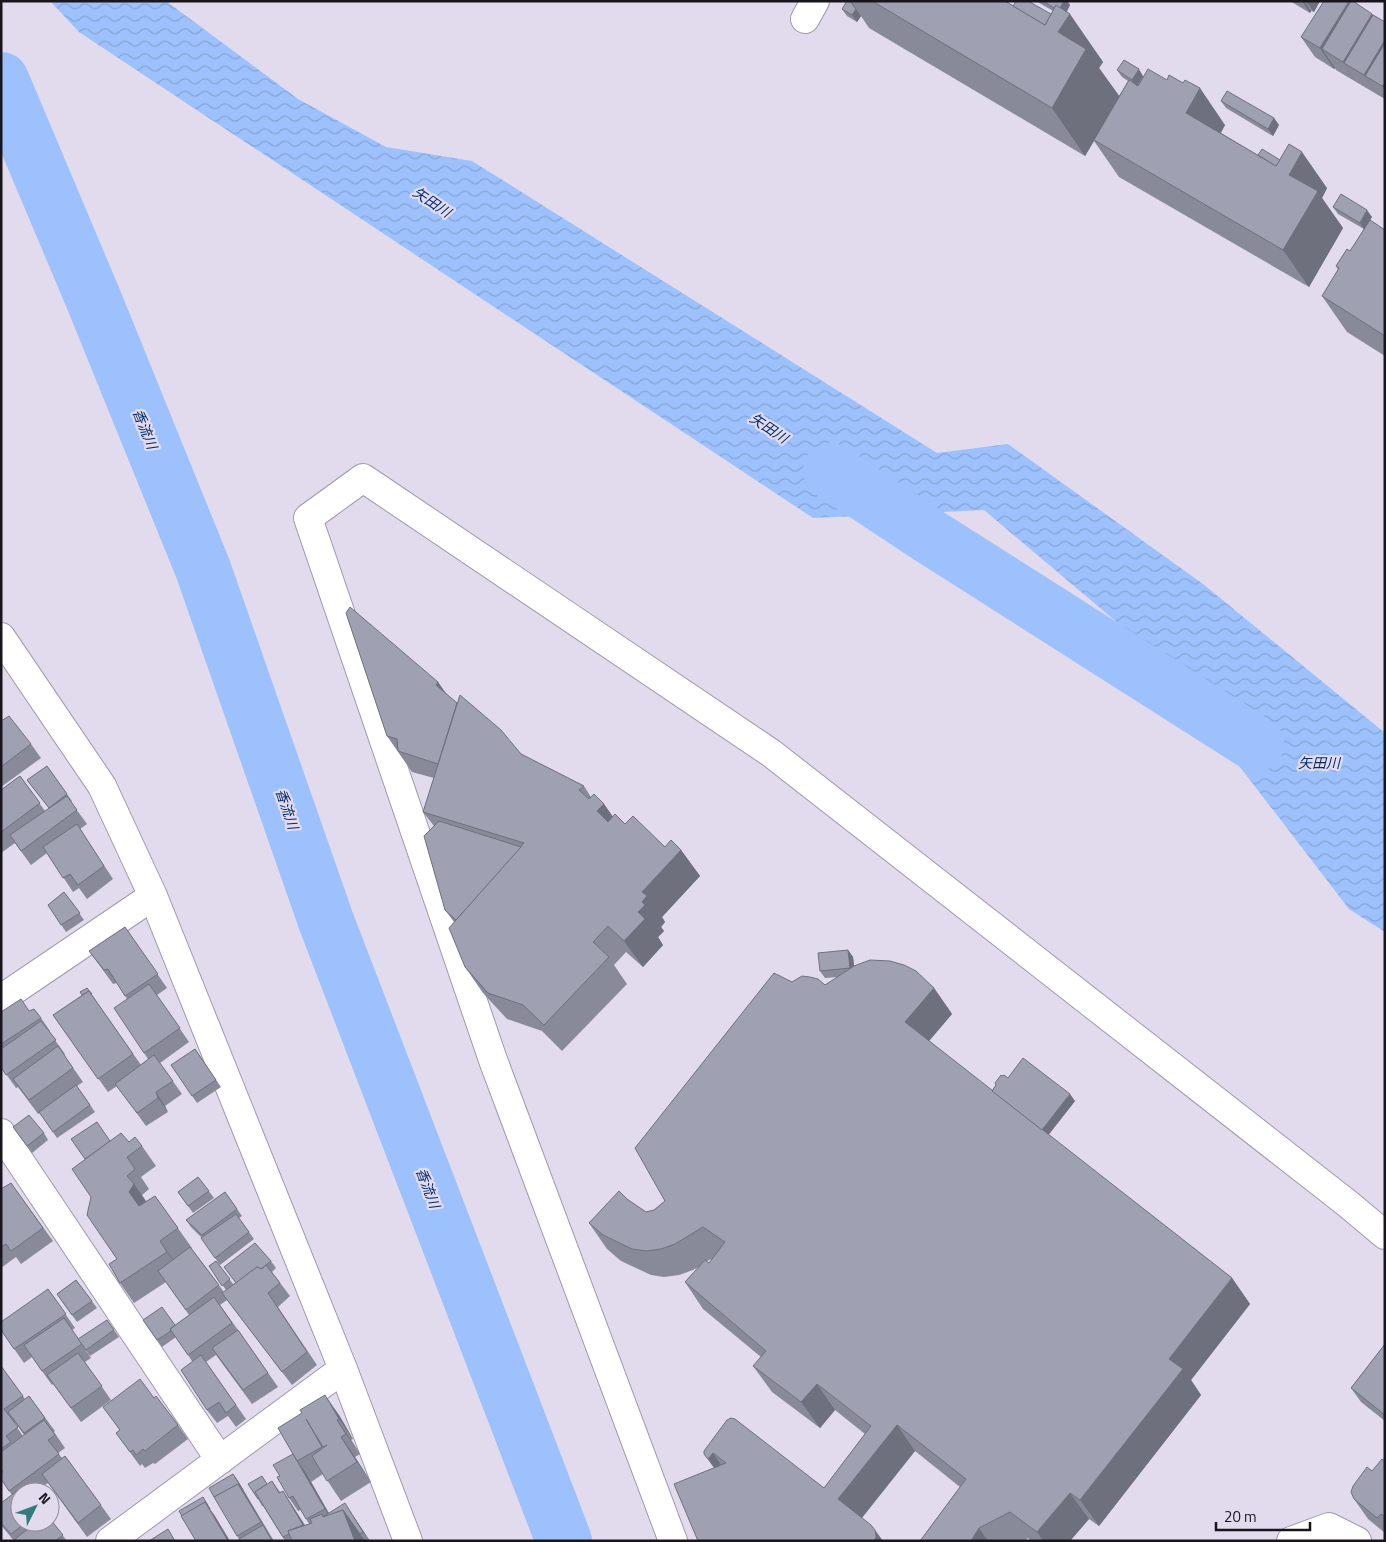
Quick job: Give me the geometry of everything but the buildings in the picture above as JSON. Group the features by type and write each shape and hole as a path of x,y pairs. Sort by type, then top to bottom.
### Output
{"street":[{"path":"673,1541 493,1060 308,518 364,478 771,753 1385,1234"},
{"path":"1,637 102,786 153,896 343,1370 408,1541"},
{"path":"1,999 153,896"},
{"path":"1,1133 220,1460"},
{"path":"110,1541 343,1370"},
{"path":"1291,1541 1329,1527 1357,1541"}],"water":[{"name":"矢田川","path":"50,1 166,1 298,99 386,147 472,161 937,453 1008,444 1203,584 1385,733 1385,932 1349,909 1151,651 984,510 813,518 79,32"}],"waterway":[{"name":"香流川","path":"1,80 93,298 203,569 326,921 564,1541"},
{"name":"矢田川","path":"831,471 926,534 1256,744"}]}
